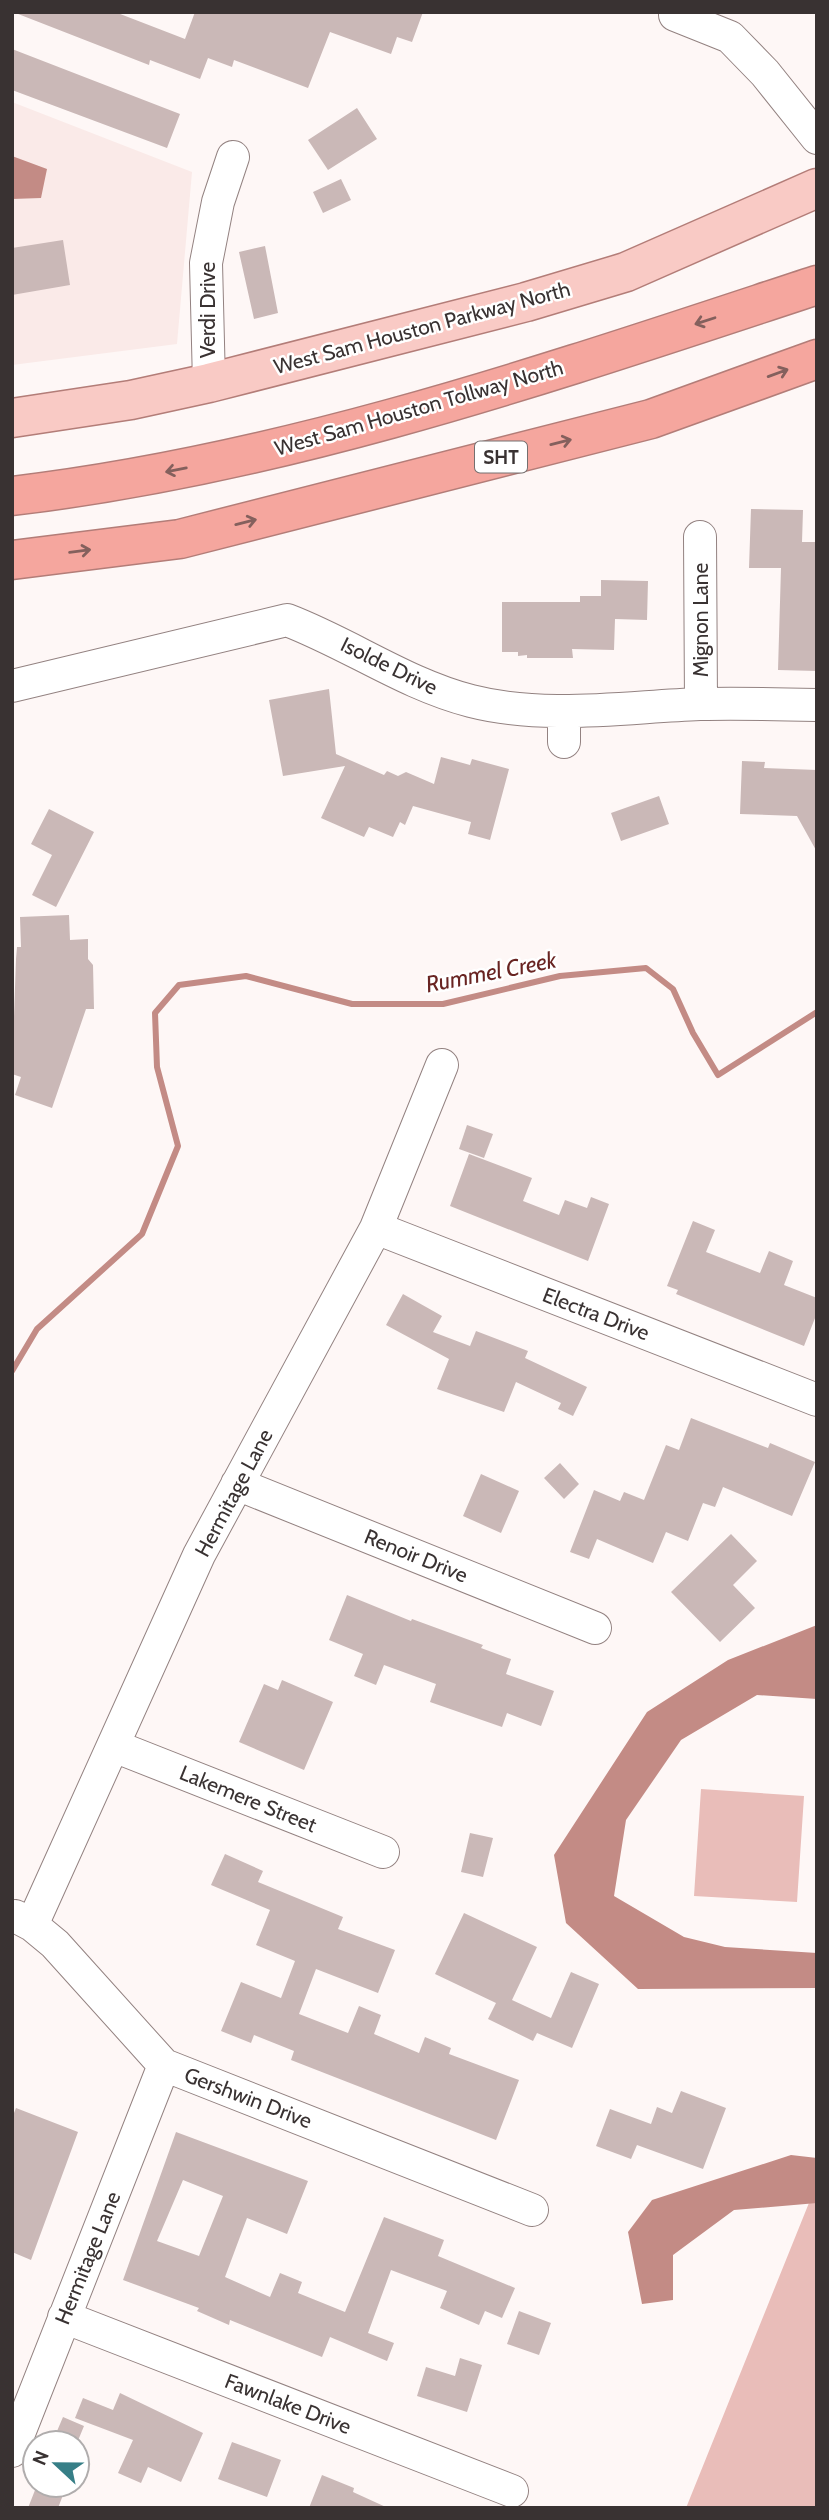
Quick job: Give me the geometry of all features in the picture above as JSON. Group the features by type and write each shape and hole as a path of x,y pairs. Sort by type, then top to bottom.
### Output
{"highway":[{"name":"West Sam Houston Tollway North","path":"12,496 173,471 323,439 508,386 817,285"},
{"name":"SHT","path":"12,560 193,535 651,419 817,359"}],"main road":[{"name":"West Sam Houston Parkway North","path":"12,418 131,400 209,383 526,302 626,272 817,188"}],"street":[{"path":"675,16 730,37 765,74 817,138"},
{"name":"Verdi Drive","path":"209,383 206,263 218,202 233,156"},
{"name":"Mignon Lane","path":"700,537 701,704"},
{"name":"Isolde Drive","path":"12,686 286,620 324,635 394,674 440,692 564,727 701,704 817,705"},
{"name":"Hermitage Lane","path":"22,1920 114,1746 199,1555 376,1228 442,1065"},
{"name":"Electra Drive","path":"376,1228 817,1400"},
{"name":"Renoir Drive","path":"237,1484 595,1628"},
{"name":"Lakemere Street","path":"114,1746 383,1852"},
{"name":"Gershwin Drive","path":"22,1920 55,1944 164,2065 532,2210"},
{"name":"Hermitage Lane","path":"12,2451 164,2065"},
{"name":"Fawnlake Drive","path":"64,2317 512,2491"}],"shaded area":[{"path":"12,102 192,172 177,344 12,365"},
{"path":"12,156 47,169 41,198 12,199"},
{"path":"817,1625 817,1699 757,1695 681,1740 626,1820 614,1896 684,1937 725,1947 817,1953 817,1988 638,1989 566,1923 554,1855 647,1712 728,1660"},
{"path":"701,1789 804,1796 797,1902 694,1896"},
{"path":"791,2155 817,2158 817,2203 734,2210 673,2255 673,2300 642,2304 628,2232 652,2200"},
{"path":"817,2183 817,2508 686,2508"}],"building":[{"path":"13,12 115,12 185,39 195,12 423,12 412,42 397,37 391,54 330,32 308,88 234,60 232,67 208,58 200,79 150,60 149,65"},
{"path":"12,49 180,114 167,148 12,90"},
{"path":"357,108 377,139 328,170 308,140"},
{"path":"341,179 351,200 323,213 313,192"},
{"path":"63,240 70,285 12,295 12,248"},
{"path":"265,246 278,313 254,319 239,252"},
{"path":"751,509 803,510 802,542 817,542 817,671 778,670 781,568 749,568"},
{"path":"601,580 648,581 647,620 615,619 614,650 572,649 573,658 527,658 527,655 518,656 518,652 502,652 502,602 580,602 580,596 601,596"},
{"path":"329,689 336,754 384,775 387,771 398,776 406,772 434,784 441,757 470,765 472,759 509,769 490,840 468,834 471,822 413,806 405,825 400,822 393,837 369,827 364,837 321,818 345,766 283,776 269,700"},
{"path":"742,761 765,762 764,768 817,770 817,852 797,816 740,814"},
{"path":"659,796 669,824 621,841 611,813"},
{"path":"49,809 94,832 56,907 32,895 52,855 31,844"},
{"path":"69,915 70,940 88,939 88,959 93,965 94,1009 86,1009 52,1108 15,1095 21,1077 12,1074 17,947 21,947 20,917"},
{"path":"467,1125 493,1134 484,1158 459,1149"},
{"path":"469,1154 532,1178 523,1201 559,1215 565,1200 587,1208 591,1197 609,1204 588,1261 450,1206"},
{"path":"693,1221 715,1230 706,1252 760,1273 769,1251 793,1261 784,1285 817,1298 817,1313 804,1346 676,1294 678,1290 667,1286"},
{"path":"403,1294 442,1316 433,1332 470,1346 476,1331 528,1351 525,1358 587,1387 573,1416 558,1409 561,1403 516,1382 504,1412 437,1389 449,1359 386,1325"},
{"path":"691,1418 768,1448 770,1443 815,1462 792,1516 723,1487 715,1507 703,1503 688,1541 666,1532 653,1563 597,1539 589,1559 570,1552 594,1490 620,1501 624,1492 644,1500 666,1445 679,1450"},
{"path":"560,1463 579,1484 564,1499 544,1478"},
{"path":"481,1474 519,1491 501,1533 463,1516"},
{"path":"731,1534 757,1561 733,1585 755,1608 720,1642 671,1592"},
{"path":"347,1595 411,1621 412,1619 483,1645 481,1648 511,1659 506,1674 554,1691 541,1726 507,1713 502,1727 430,1702 436,1684 384,1665 376,1685 354,1676 363,1654 329,1640"},
{"path":"282,1680 333,1702 304,1770 239,1742 264,1684 278,1690"},
{"path":"470,1833 493,1838 483,1877 461,1872"},
{"path":"225,1854 263,1871 258,1882 343,1917 338,1929 395,1950 378,1993 316,1969 299,2014 348,2033 359,2006 381,2015 374,2034 419,2053 425,2037 451,2048 449,2054 519,2080 496,2140 291,2060 294,2051 254,2035 251,2043 221,2031 241,1982 281,1998 295,1961 256,1945 270,1910 211,1885"},
{"path":"464,1913 537,1947 512,2000 551,2018 571,1972 599,1984 572,2048 537,2033 533,2041 488,2019 496,2003 435,1974"},
{"path":"681,2091 726,2108 703,2169 637,2145 631,2159 596,2146 610,2109 651,2124 657,2107 672,2113"},
{"path":"16,2108 78,2132 31,2260 12,2252 12,2118"},
{"path":"176,2132 308,2181 287,2234 247,2218 225,2277 270,2297 280,2273 302,2282 298,2293 345,2312 384,2217 444,2240 438,2256 515,2288 502,2318 485,2311 479,2325 440,2308 447,2291 391,2270 368,2333 394,2343 387,2361 330,2337 322,2357 230,2320 229,2325 197,2311 199,2308 123,2280","holes":["183,2180 223,2196 199,2256 157,2241"]},
{"path":"519,2311 551,2323 539,2355 507,2344"},
{"path":"460,2358 482,2365 467,2412 417,2396 426,2367 455,2376"},
{"path":"120,2393 203,2433 181,2482 148,2467 141,2483 118,2473 133,2440 75,2418 83,2398 113,2410"},
{"path":"63,2417 84,2426 83,2429 58,2429"},
{"path":"232,2442 281,2460 267,2497 218,2479"},
{"path":"322,2475 354,2488 353,2492 388,2508 309,2508"},
{"path":"32,2499 61,2499 58,2508 28,2508"}],"waterway":[{"name":"Rummel Creek","path":"12,1371 37,1329 142,1234 178,1146 157,1067 155,1013 179,985 246,976 352,1004 443,1004 560,976 646,968 673,989 693,1033 718,1075 817,1012"}]}
